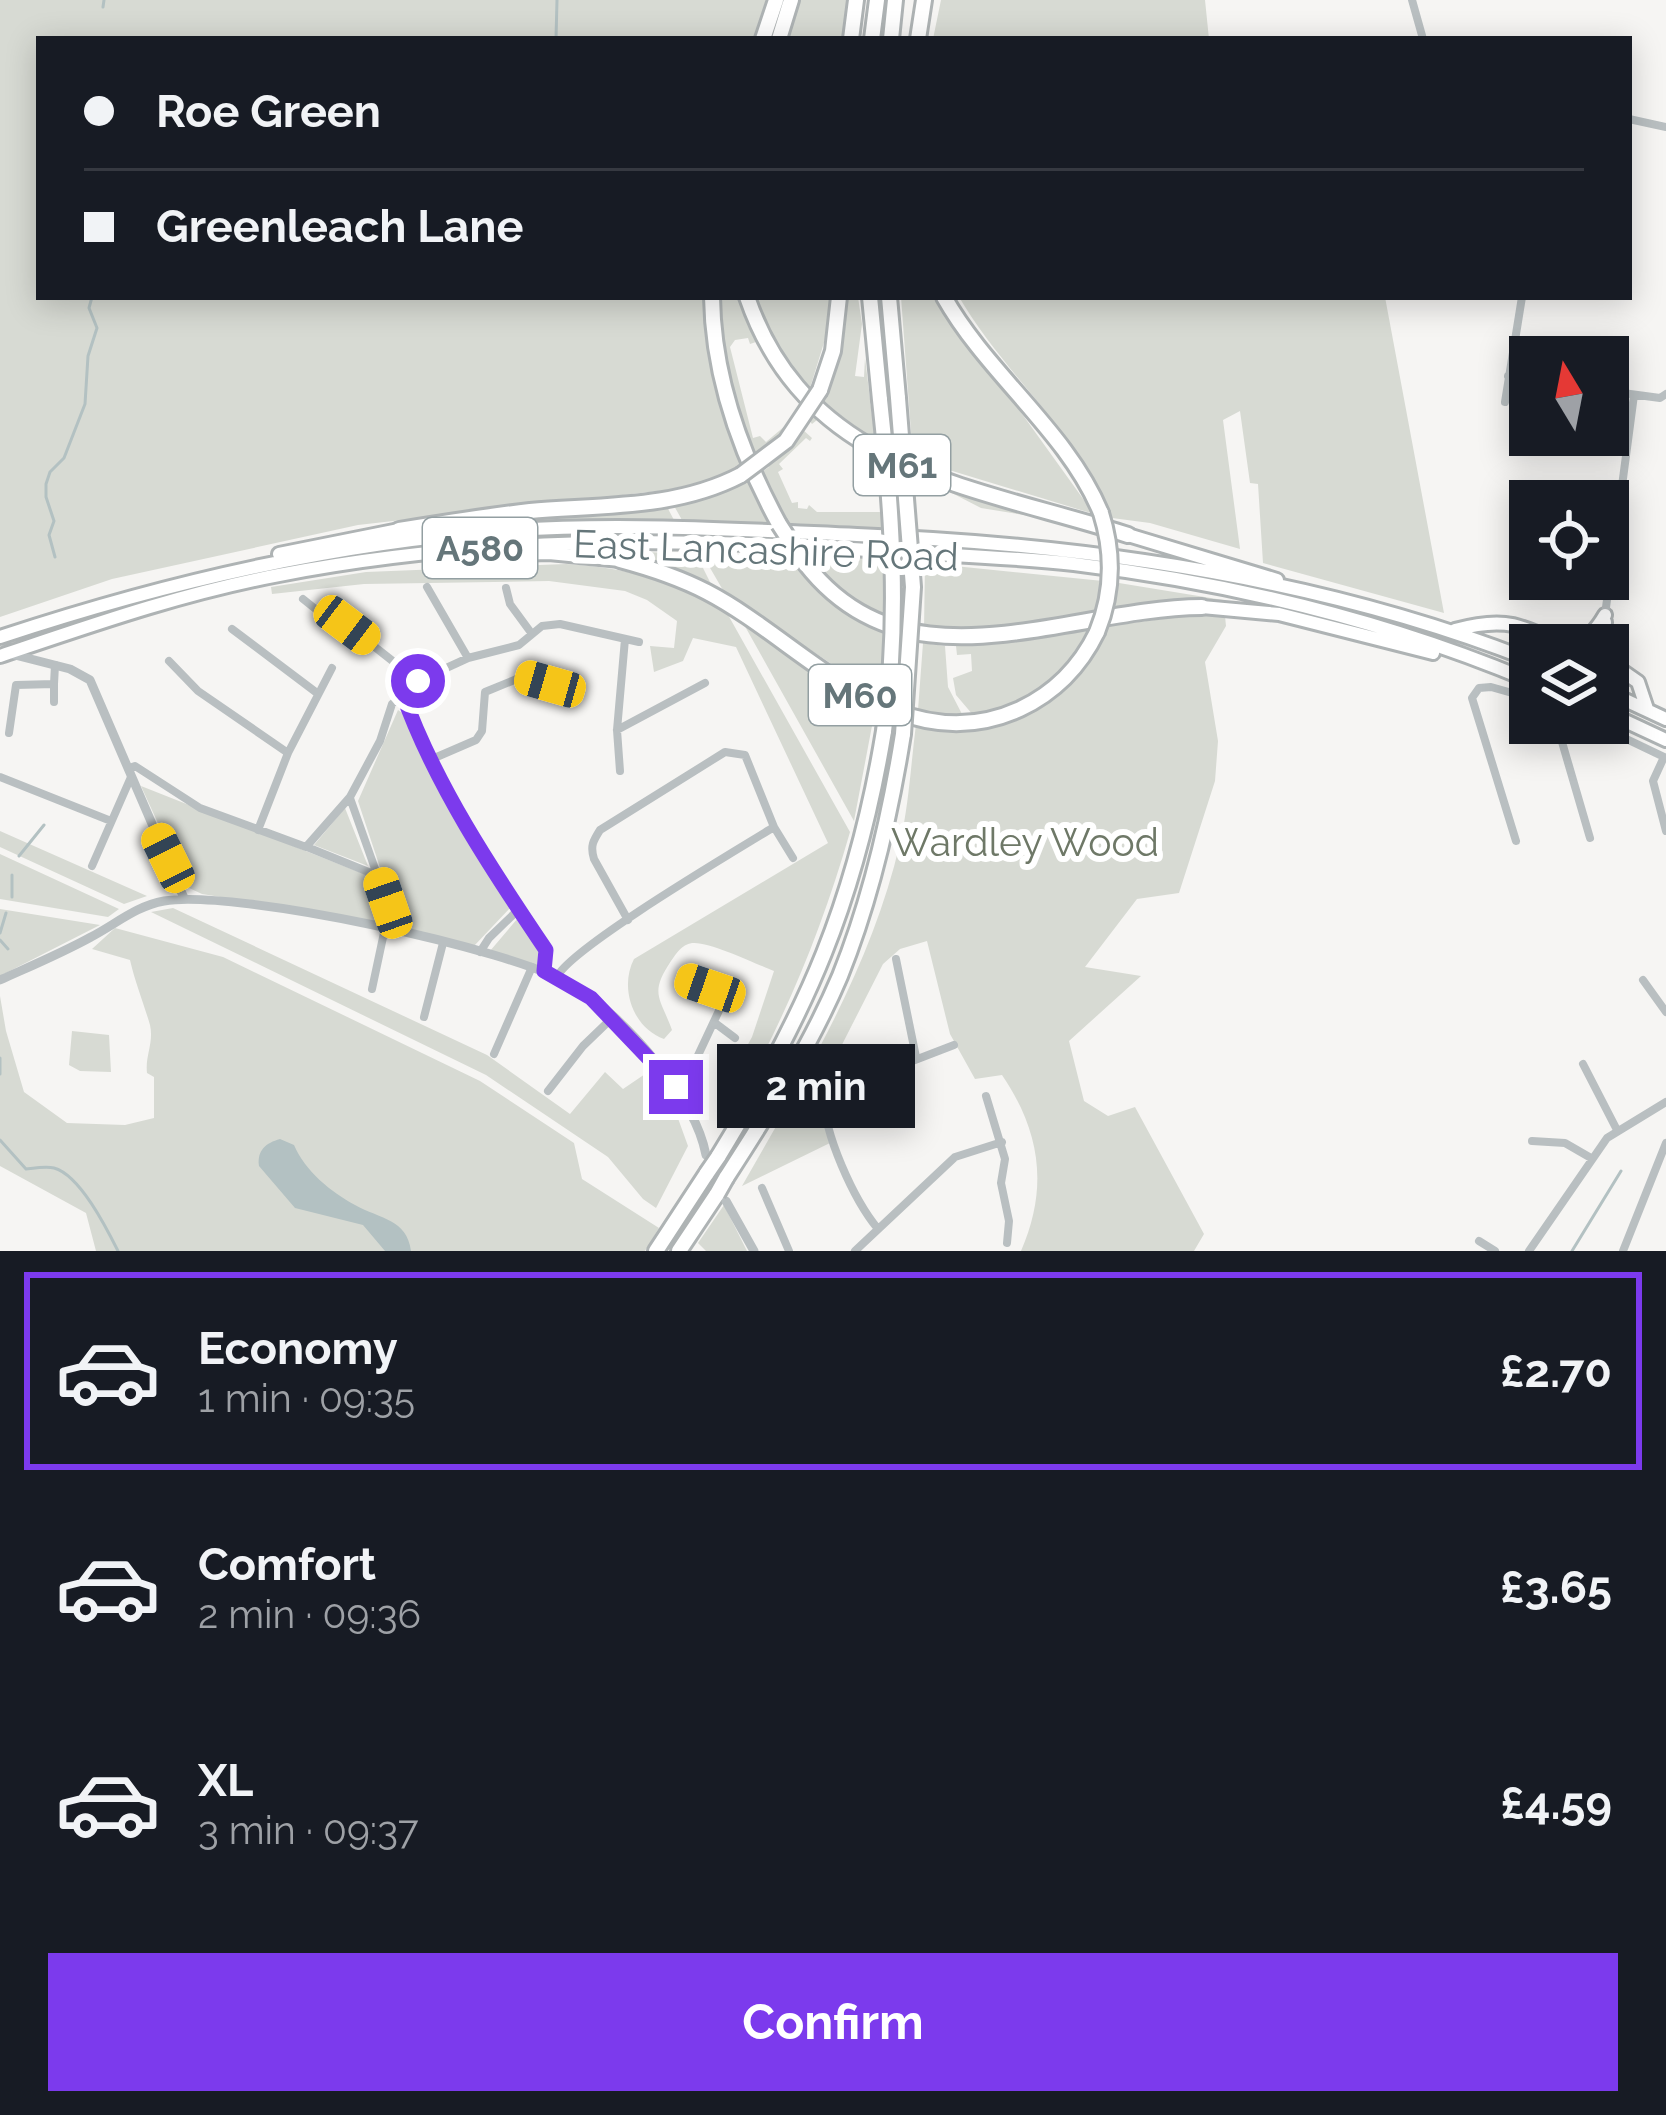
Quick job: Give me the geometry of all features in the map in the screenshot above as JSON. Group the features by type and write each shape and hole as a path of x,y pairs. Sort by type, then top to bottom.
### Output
{"highway":[{"path":"764,36 776,0"},
{"path":"780,36 791,0"},
{"path":"851,36 856,0"},
{"path":"872,36 877,0"},
{"path":"891,36 895,0"},
{"path":"918,36 924,0"},
{"path":"712,300 725,390 745,452 779,524 800,555 826,587 856,610 883,624 930,636 1005,635 1127,612 1202,607"},
{"name":"M61","path":"748,300 767,345 799,392 859,442 914,471 1128,536"},
{"path":"227,572 299,549 399,530 528,512 655,502 696,494 741,475 785,440 820,390 835,340 839,300"},
{"name":"M60","path":"665,1238 707,1173 712,1156 769,1074 825,959 861,847 884,731 894,579 870,300"},
{"name":"M60","path":"682,1245 721,1197 727,1178 776,1101 839,978 876,860 903,734 913,587 889,300"},
{"name":"M60","path":"620,560 709,592 871,702 931,721 990,719 1039,699 1073,669 1096,632 1111,576 1101,513 1079,472 973,341 946,300"},
{"name":"East Lancashire Road","path":"0,637 227,572 385,544 559,528 668,527 944,538 1118,557 1370,607 1509,652"},
{"name":"A580","path":"1128,536 1370,607"},
{"name":"East Lancashire Road","path":"3,654 205,591 371,560 512,545 652,541 1055,562 1278,599 1509,672"},
{"path":"1118,557 1174,550"},
{"path":"371,560 548,553 620,560"},
{"name":"A580","path":"1202,607 1279,614 1509,672"},
{"path":"1451,630 1504,624 1570,644 1591,635 1605,615"},
{"path":"1604,624 1605,615"},
{"path":"1629,676 1637,682 1647,709"},
{"path":"1629,701 1666,719"},
{"path":"1630,723 1666,740"}],"street":[{"path":"1412,0 1422,36"},
{"path":"1632,120 1666,127"},
{"path":"1505,402 1521,300"},
{"path":"1629,393 1660,398 1666,394"},
{"path":"1605,615 1634,394"},
{"path":"427,587 468,658"},
{"path":"506,588 510,604 532,634"},
{"path":"303,599 323,615 347,625 418,681"},
{"path":"306,847 350,797 380,741 392,704 418,681 468,658 519,645 542,626 560,624 639,642"},
{"path":"232,629 318,694"},
{"path":"49,639 44,652 55,665 54,702"},
{"path":"620,771 617,730 625,639"},
{"path":"3,654 55,665 89,680 184,898"},
{"path":"169,661 197,691 288,753"},
{"path":"258,830 288,753 332,668"},
{"path":"432,759 476,740 482,731 485,692 524,676 550,684"},
{"path":"617,730 705,683"},
{"path":"9,733 16,685 54,684"},
{"path":"1509,692 1479,688 1473,704 1516,841"},
{"path":"402,692 432,759 546,950 494,1054"},
{"path":"1629,740 1665,757 1653,781 1666,830"},
{"path":"1563,744 1590,838"},
{"path":"628,920 590,849 600,830 725,752 745,755 774,826 794,858"},
{"path":"92,866 135,766 200,808 378,876"},
{"path":"0,776 111,821"},
{"path":"350,797 391,930 372,989"},
{"path":"557,977 567,962 774,826"},
{"path":"0,980 97,934 124,916 154,903 184,898 391,930 480,952 538,969 580,989 672,1082 712,1156"},
{"path":"480,952 519,909"},
{"path":"424,1017 443,943"},
{"path":"896,959 916,1058"},
{"path":"672,1082 694,1066 724,1000 722,991 682,978"},
{"path":"1643,980 1666,1012"},
{"path":"548,1091 612,1018"},
{"path":"715,1023 735,1038"},
{"path":"878,1228 862,1209 824,1095 954,1045"},
{"path":"1583,1064 1617,1130"},
{"path":"893,1067 910,1113"},
{"path":"986,1096 1002,1142 1007,1243"},
{"path":"1529,1251 1591,1158 1617,1130 1666,1102"},
{"path":"1544,1130 1544,1142"},
{"path":"1532,1141 1565,1143 1591,1158"},
{"path":"855,1251 955,1156 1002,1142"},
{"path":"1623,1251 1666,1144"},
{"path":"762,1188 789,1251"},
{"path":"721,1197 754,1251"},
{"path":"1479,1240 1495,1251"}],"green space":[{"path":"0,0 766,0 755,36 36,36 36,300 706,300 716,380 742,466 723,477 667,490 358,525 112,579 0,617"},
{"path":"799,0 847,0 843,36 788,36"},
{"path":"941,0 1205,0 1209,36 934,36"},
{"path":"719,300 742,300 761,349 776,371 756,342 735,340 730,347 753,438 760,436 766,442 792,420 812,438 806,438 779,464 792,503 798,502 798,508 809,505 817,512 881,512 882,532 790,527 760,473 769,467 761,454 754,458 726,359"},
{"path":"757,300 830,300 826,336 810,388 774,343"},
{"path":"844,300 858,300 862,324 855,376 864,377 865,358 875,440 823,403 838,352"},
{"path":"901,300 940,300 1094,514 913,459"},
{"path":"961,300 1386,300 1444,613 1263,563 1258,484 1250,483 1240,411 1223,420 1240,549 1150,523 1112,518 1081,459"},
{"path":"791,392 826,425 913,473 1061,521 981,508 948,491 884,494 874,471 862,463 864,455 817,420 812,424 796,409 800,405"},
{"path":"748,480 771,525 682,520 673,504 712,495"},
{"path":"666,505 674,520 491,521"},
{"path":"619,551 696,554 713,588 688,573"},
{"path":"702,554 792,558 829,600 888,636 881,697 724,592"},
{"path":"808,554 883,559 884,616 843,591"},
{"path":"925,563 1103,581 1096,611 998,630 924,629"},
{"path":"566,564 650,578 727,613 850,832 803,968 740,1098 727,1082 752,1037 774,971 709,946 685,946 664,972 658,989 672,1030 664,1039 637,1016 628,982 634,959 828,843 736,647 693,638 683,661 654,672 650,646 674,648 677,621 625,591 549,581 364,584 272,594 271,587 366,572"},
{"path":"1119,583 1223,600 1114,608"},
{"name":"Wardley Wood","path":"1225,616 1226,626 1205,662 1218,741 1215,781 1179,893 1137,899 1085,967 1141,976 1069,1041 1084,1101 1108,1116 1135,1107 1204,1234 1194,1251 1021,1251 1035,1204 1032,1138 1002,1075 975,1079 950,1034 927,941 900,949 883,964 822,1084 817,1100 832,1142 742,1186 834,1020 872,934 900,843 916,724 976,726 1030,710 1074,676 1108,626"},
{"path":"742,621 875,710 854,821"},
{"path":"1090,627 1069,660 1027,696 973,715 956,695 953,678 972,671 971,654 957,655 956,646 1008,643"},
{"path":"923,643 945,646 948,687 963,716 918,710"},
{"path":"398,710 512,906 474,946 400,928 358,801"},
{"path":"141,786 374,878 389,924 202,894 187,887"},
{"path":"345,808 368,866 314,845"},
{"path":"0,831 147,896 124,904 0,847"},
{"path":"0,854 119,909 108,917 0,899"},
{"path":"173,908 487,1055 570,1114 605,1072 623,1089 651,1070 667,1088 688,1146 656,1208 608,1157 486,1075 151,912"},
{"path":"0,909 100,925 0,976"},
{"path":"518,918 540,954 540,966 490,951"},
{"path":"115,928 223,957 480,1081 574,1143 582,1179 659,1228 645,1251 96,1251 86,1213 0,1166 0,996 24,1092 67,1123 125,1125 154,1118 154,1077 147,1073 150,1025 130,960 92,949"},
{"path":"72,1031 109,1035 111,1072 80,1071 69,1065"},
{"path":"724,1205 747,1251 706,1251 698,1243"}],"shaded area":[{"path":"280,1139 294,1145 312,1172 337,1194 398,1226 411,1251 385,1251 363,1225 295,1208 259,1166 264,1148"}],"waterway":[{"path":"103,7 104,0"},
{"path":"556,36 557,0"},
{"path":"55,557 46,484 64,458 85,404 88,356 97,328 89,308 91,300"},
{"path":"19,856 44,825"},
{"path":"12,875 12,897"},
{"path":"0,933 6,913"},
{"path":"0,940 8,949"},
{"path":"0,1058 0,1074"},
{"path":"0,1140 26,1169 54,1168 73,1181 118,1251"},
{"path":"1572,1251 1621,1171"}],"route":[{"path":"418,681 402,692 413,724 546,950 544,971 591,998 676,1087"}]}
